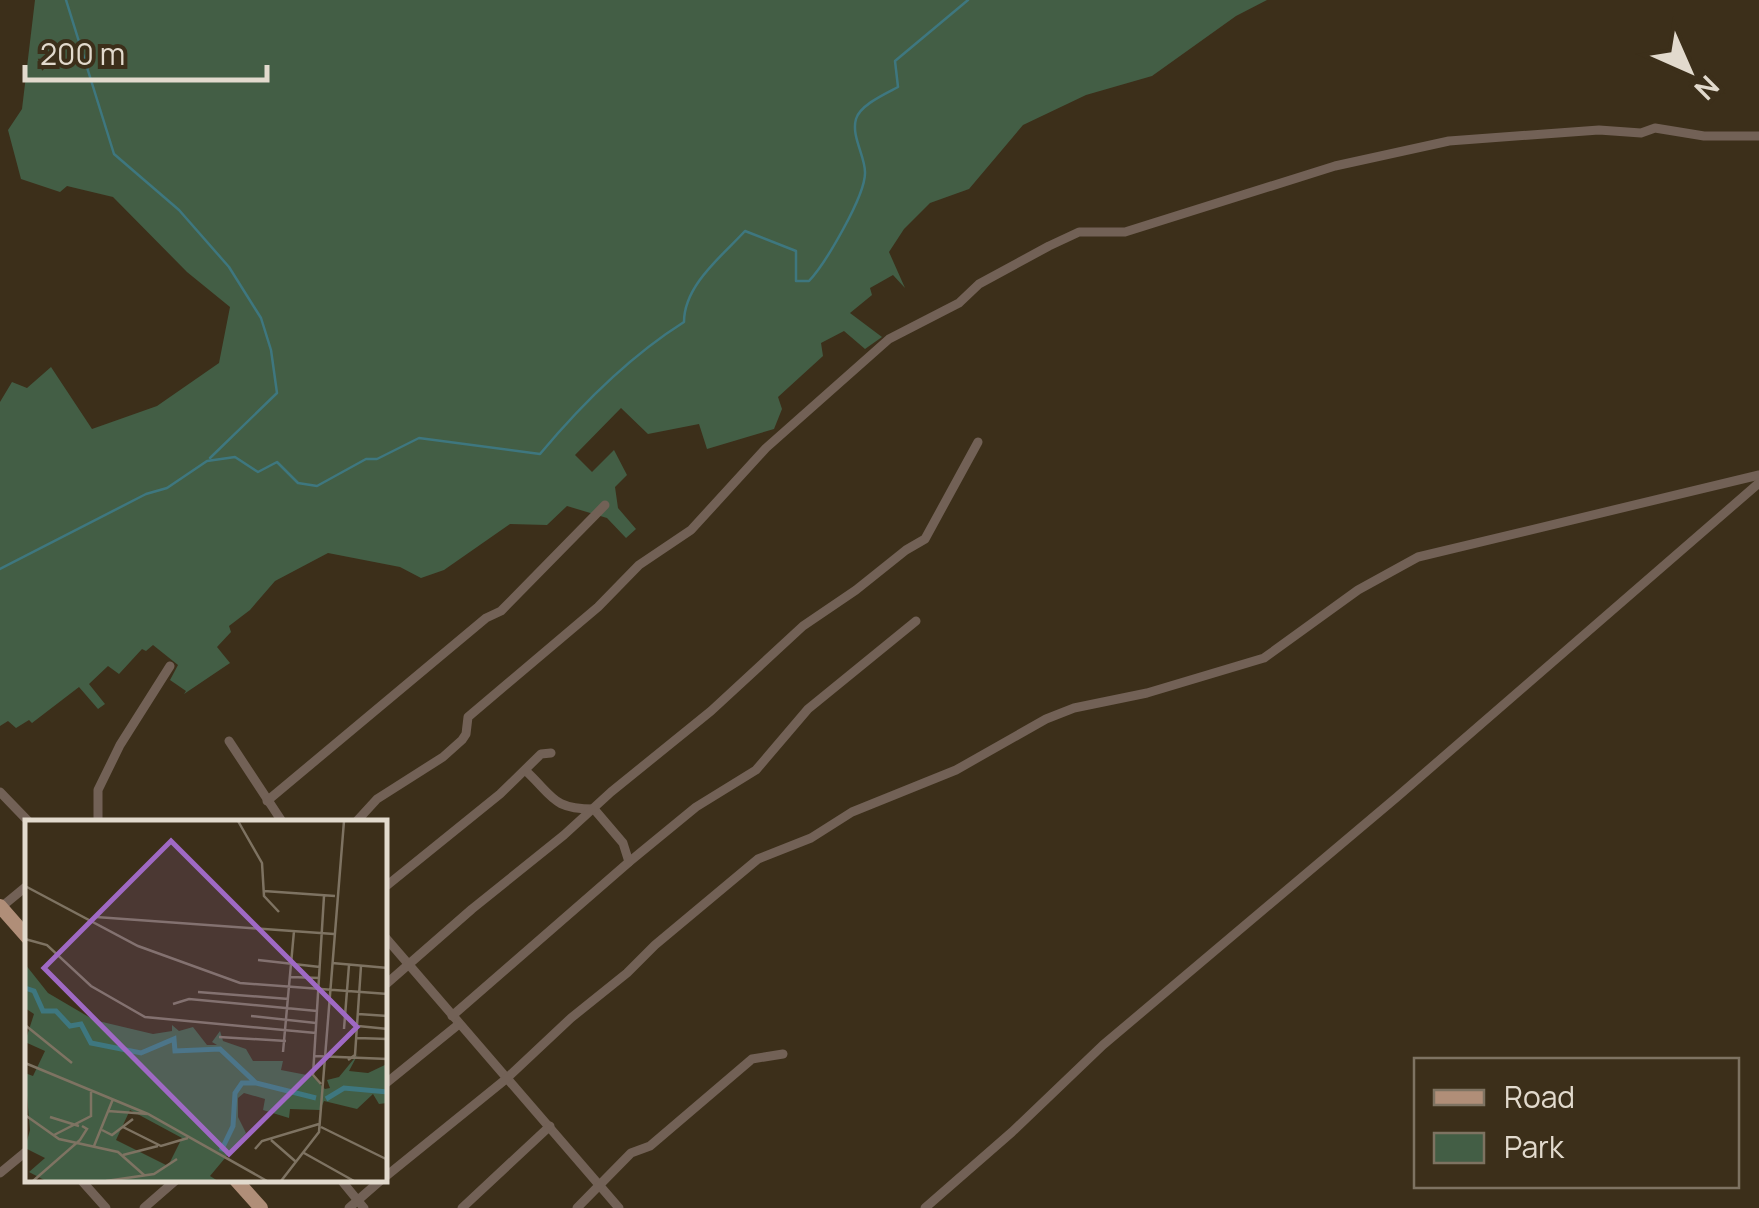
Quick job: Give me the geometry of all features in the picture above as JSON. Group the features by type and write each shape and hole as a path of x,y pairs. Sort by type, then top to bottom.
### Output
{"main road":[{"path":"0,907 25,935"},
{"path":"239,1183 261,1208"}],"street":[{"path":"358,820 377,799 448,754 465,736 468,716 598,607 640,565 691,530 773,440 889,339 955,306 979,284 1049,246 1079,232 1126,232 1335,166 1449,142 1599,130 1641,133 1656,128 1704,136 1759,136"},
{"path":"388,982 720,704 798,630 925,539 978,442"},
{"path":"388,1175 506,1079 753,862 812,838 852,812 950,773 1046,719 1074,708 1146,693 1264,658 1358,590 1418,556 1759,474"},
{"path":"925,1208 1103,1045 1759,483"},
{"path":"267,801 486,618 501,611 605,506"},
{"path":"388,1081 628,862 696,808 758,768 810,708 916,621"},
{"path":"98,820 98,790 120,744 170,666"},
{"path":"229,741 282,820"},
{"path":"388,884 542,753 551,753"},
{"path":"525,770 558,804 568,809 594,809 624,843 628,862"},
{"path":"0,792 27,820"},
{"path":"0,907 25,887"},
{"path":"388,940 619,1208"},
{"path":"576,1208 631,1154 650,1146 752,1059 783,1054"},
{"path":"462,1208 550,1126"},
{"path":"0,1173 25,1152"},
{"path":"83,1183 106,1208"},
{"path":"144,1208 173,1183"},
{"path":"344,1183 361,1204"},
{"path":"349,1208 361,1204 379,1183"}],"green space":[{"path":"35,0 1267,0 1236,16 1152,76 1086,95 1023,125 969,189 930,203 904,229 889,252 905,288 893,275 870,288 872,295 850,313 882,337 865,349 844,331 821,343 823,356 778,397 782,409 774,429 707,449 699,424 648,434 621,408 575,455 592,472 614,450 627,475 615,487 618,508 636,529 626,538 607,518 567,506 547,525 510,524 444,570 421,578 400,567 328,553 275,581 250,610 229,626 231,632 217,647 230,663 184,694 186,691 170,680 178,665 153,645 146,651 142,649 119,674 108,666 89,684 105,704 98,709 79,687 32,723 29,720 16,728 8,721 0,726 0,402 12,382 27,388 51,367 92,429 157,406 219,363 230,307 187,272 113,197 67,186 60,192 21,179 8,130 22,109"}],"waterway":[{"path":"66,0 114,154 179,210 229,267 261,318 271,350 277,393 210,458"},
{"path":"0,569 146,494 167,488 207,461 235,457 258,472 277,462 298,483 317,486 366,459 377,459 419,438 540,454 607,382 684,322 690,296 698,283 745,231 796,251 796,281 809,281 843,229 864,183 855,132 858,114 898,87 895,61 968,0"}]}
